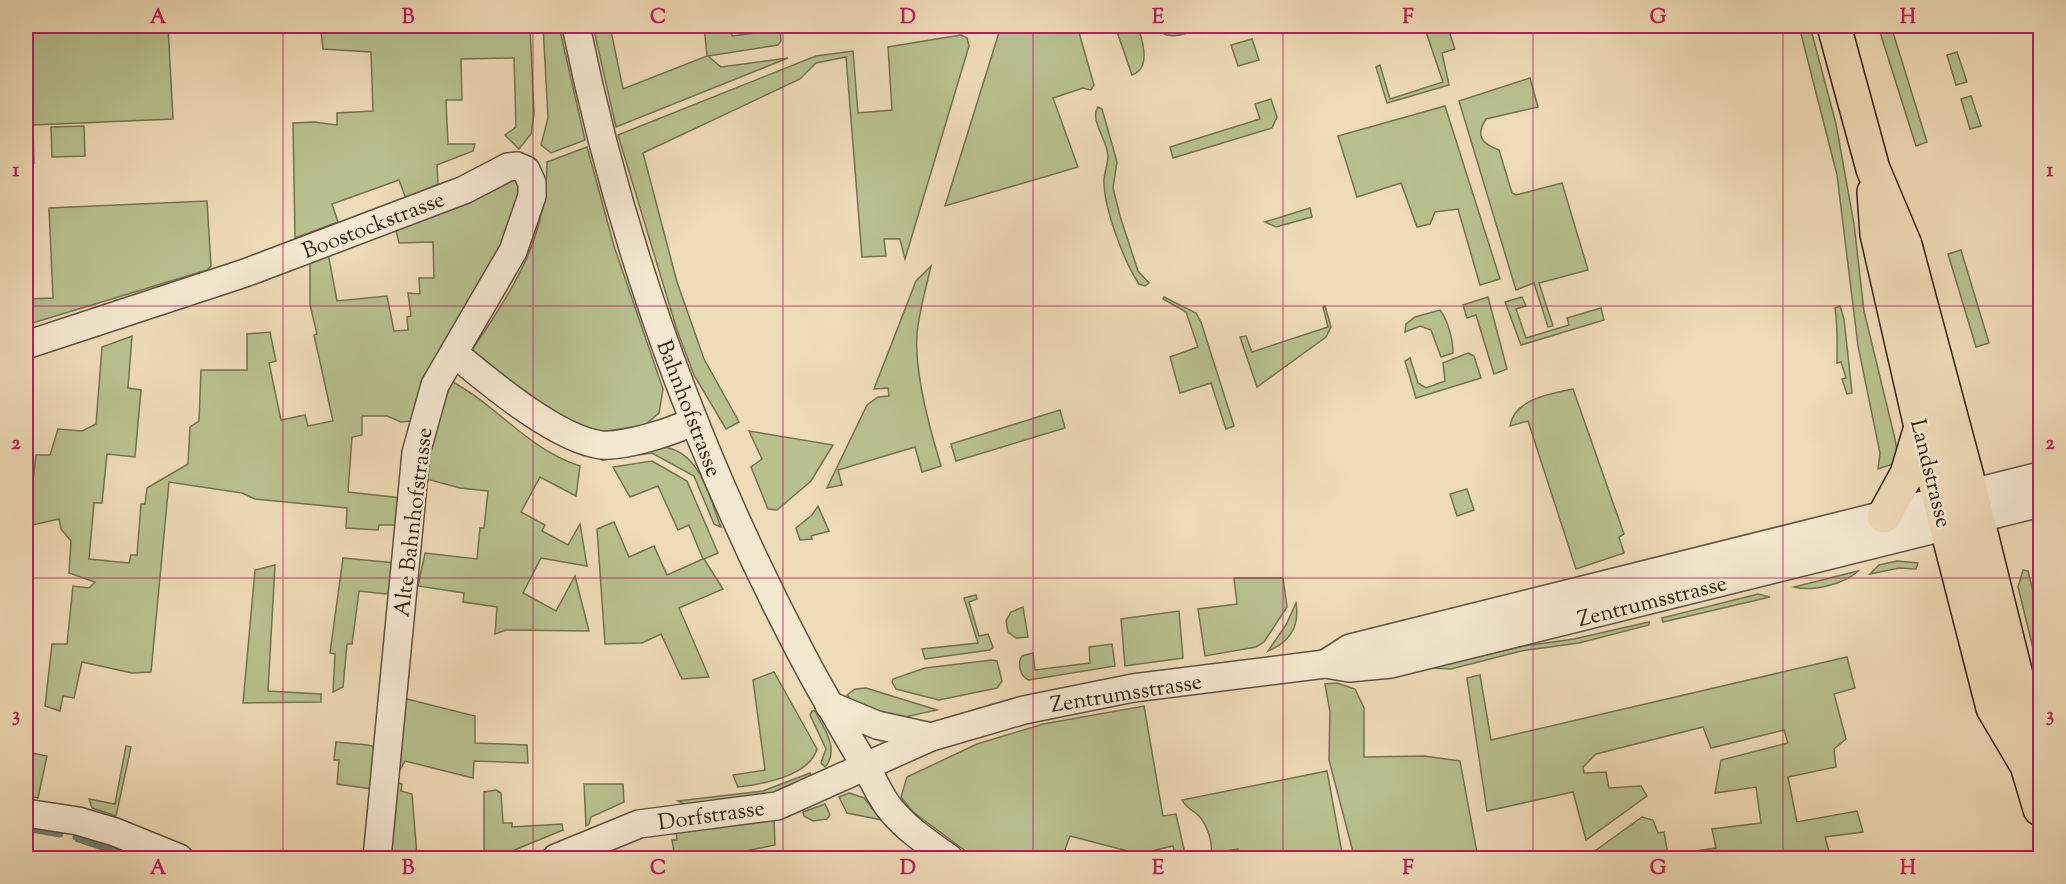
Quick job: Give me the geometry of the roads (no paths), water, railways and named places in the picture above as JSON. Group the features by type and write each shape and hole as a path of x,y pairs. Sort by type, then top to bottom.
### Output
{"main road":[{"name":"Landstrasse","path":"1834,26 1873,169 1905,245 1974,506 2016,675 2026,730 2027,765"},
{"name":"Landstrasse","path":"1873,169 1877,234 1921,427 1993,708 2027,765 2040,809"},
{"path":"1884,516 1907,474 1921,427"}],"street":[{"name":"Bahnhofstrasse","path":"576,26 610,171 648,297 694,422 742,536 829,705 891,810 922,839 949,858"},
{"name":"Boostockstrasse","path":"26,345 245,273 464,190 508,167 517,166 526,170 532,183 528,211 513,251 454,353"},
{"path":"454,353 514,400 551,424 570,435 602,445 650,437 694,422"},
{"name":"Alte Bahnhofstrasse","path":"376,858 416,453 435,385 454,353"},
{"path":"1974,506 2040,476"},
{"path":"1974,506 2040,503"},
{"name":"Zentrumsstrasse","path":"866,767 932,737 1024,710 1132,688 1325,664 1349,668 1391,664 1974,506"},
{"name":"Zentrumsstrasse","path":"1325,664 1350,648 1884,516 1943,514"},
{"name":"Zentrumsstrasse","path":"829,705 877,725 932,737"},
{"name":"Dorfstrasse","path":"556,858 639,824 777,806 866,767"},
{"path":"26,813 78,822 116,832 175,858"}],"waterway":[{"path":"26,828 60,834"},
{"path":"76,837 124,853"}]}
